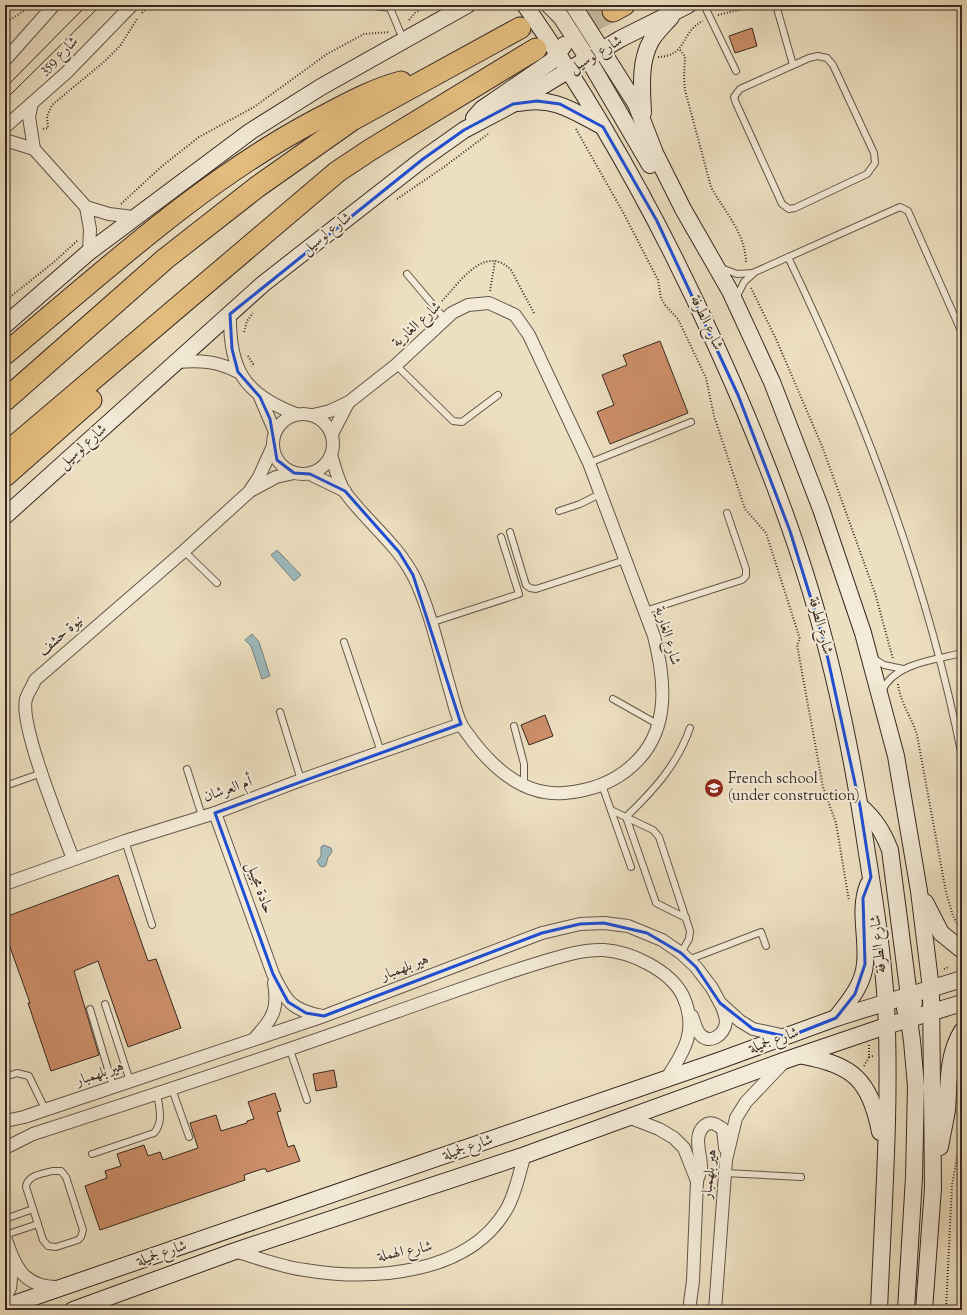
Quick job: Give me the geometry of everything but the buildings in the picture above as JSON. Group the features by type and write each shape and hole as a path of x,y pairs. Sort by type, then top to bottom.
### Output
{"highway":[{"path":"5,400 165,259 257,187 352,120 520,28"},
{"path":"5,454 337,172 370,150 548,48"},
{"path":"5,354 182,208 256,154 301,128 368,93 399,82 431,77"},
{"path":"5,476 177,324 297,215 337,172"}],"main road":[{"path":"443,18 451,5"},
{"path":"5,324 89,252 133,217 251,131 401,34 443,18 467,5"},
{"name":"شارع الطرفة","path":"525,5 548,48 569,71 657,221 700,310 766,462 807,581 824,641 840,705 860,806 871,877 886,1002 885,1171 879,1310"},
{"path":"464,130 482,109 552,61 548,48 544,5"},
{"path":"549,5 561,17 571,14"},
{"path":"560,5 571,14 583,30 602,38 620,39"},
{"path":"643,120 642,75 646,52 656,34 683,7"},
{"name":"شارع لوسيل","path":"5,516 230,314 343,220 464,130 514,104 620,39 683,7"},
{"path":"548,48 571,14"},
{"path":"571,14 588,59 658,178 683,209"},
{"path":"593,35 636,104 655,153 683,209 735,302 772,382 821,509 868,654 896,756 919,890 931,989 933,1188 924,1310"},
{"path":"514,104 537,101 560,104 582,114 603,127"},
{"path":"860,806 876,822 884,833 890,850 909,996 916,1005 931,1012"},
{"path":"836,1018 855,994 865,964 863,898 871,877"},
{"path":"919,890 941,933 962,950"},
{"name":"شارع لجميلة","path":"5,1307 68,1287 788,1037 836,1018 962,979"},
{"path":"886,1002 896,1002 903,1006 909,1019 914,1054 914,1178 906,1310"},
{"name":"شارع لجميلة","path":"73,1310 235,1251 525,1155 786,1060 886,1026 962,1003"},
{"path":"933,1188 946,1111 948,1075 953,1049 962,1031"},
{"path":"801,1056 825,1060 842,1066 860,1081 874,1108 883,1149 885,1171"}],"street":[{"path":"5,60 54,5"},
{"name":"شارع 359","path":"5,127 66,73 132,5"},
{"path":"32,103 29,117 30,131 34,148 86,207 90,229 89,252"},
{"path":"5,140 34,148"},
{"path":"86,207 110,214 133,217"},
{"name":"شارع الغارية","path":"313,415 330,411 349,402 396,365 452,313 468,305 489,303 515,315 529,335 588,463 654,636 662,672 663,691 659,725 649,747 634,764 602,785 586,790 554,794 524,786 495,768 461,724 430,623 413,575 402,558 345,491 331,455"},
{"path":"230,314 230,338 238,372"},
{"path":"177,362 200,360 213,362 238,372 260,397 275,432"},
{"path":"260,397 280,408 296,414 313,415 324,422 332,434 334,441 331,455 325,465 310,474 294,473 282,465 277,460 273,446 275,432 280,424 287,418 296,414"},
{"name":"شارع الغارية","path":"332,434 349,402"},
{"name":"نيوة حشف","path":"249,492 259,477 273,446"},
{"name":"نيوة حشف","path":"73,859 42,773 27,722 26,699 35,680 184,551 249,492 276,477 294,473"},
{"name":"شارع الغارية","path":"310,474 345,491"},
{"name":"أم العرشان","path":"5,884 125,841 215,813 301,780 461,724"},
{"name":"حادة مجيبل","path":"215,813 273,974 288,1002 306,1013 324,1016"},
{"name":"هير بلهمبار","path":"5,1121 24,1117 324,1016 542,933 580,924 604,923 628,926 662,940 685,956 712,988 720,1003 740,1021 753,1029 788,1037"},
{"path":"5,1148 33,1134 290,1050 516,970 576,952 603,950 627,954 646,962 661,972 681,992 700,1034 706,1038 713,1039 724,1031 726,1017 720,1003"},
{"name":"حادة مجيبل","path":"254,1039 270,1021 274,1014 276,996 273,974"},
{"path":"666,1079 679,1060 690,1032 689,1010"},
{"name":"هير بلهمبار","path":"715,1310 726,1160 736,1118 746,1102 786,1060"},
{"name":"هير بلهمبار","path":"628,1117 658,1129 674,1138 684,1148 697,1181 693,1281 689,1310"},
{"path":"697,1181 701,1168 698,1139 700,1130 707,1124 716,1124 723,1129 726,1160"},
{"name":"شارع الهملة","path":"235,1251 304,1270 336,1274 376,1275 424,1267 458,1255 483,1238 506,1210 525,1155"},
{"path":"5,1236 13,1260 22,1274 38,1285 48,1287 68,1287"},
{"path":"5,1298 10,1288 13,1260"}],"lane":[{"path":"368,5 390,6 401,34"},
{"path":"704,5 736,71"},
{"path":"776,5 793,65"},
{"path":"818,56 827,58 875,158 873,167 868,174 795,208 789,209 782,204 734,97 740,89 793,65 818,56"},
{"path":"714,262 729,272 746,274 755,272 896,208 903,208 908,211 962,334"},
{"path":"788,257 829,344 874,454 916,575 940,659 962,758"},
{"path":"735,302 744,282 755,272"},
{"path":"407,274 445,319"},
{"path":"396,365 453,421 462,422 498,395"},
{"path":"588,463 691,422"},
{"path":"559,512 600,494"},
{"path":"644,611 742,580 746,576 746,570 727,513"},
{"path":"510,532 526,586 530,588 536,589 625,560"},
{"path":"430,623 519,594 501,537"},
{"path":"184,551 217,583"},
{"path":"344,642 381,752"},
{"path":"880,696 891,677 902,669 962,653"},
{"path":"868,654 884,665 902,669"},
{"path":"612,699 659,725"},
{"path":"280,712 301,780"},
{"path":"514,726 524,764 524,786"},
{"path":"626,817 651,793 673,766 681,753 690,728"},
{"path":"187,770 202,816"},
{"path":"5,786 42,773"},
{"path":"602,785 630,867"},
{"path":"611,810 653,830 657,834 691,933 685,956"},
{"path":"626,817 656,902 686,918"},
{"path":"125,841 152,925"},
{"path":"685,956 761,932 766,946"},
{"path":"105,1004 130,1081"},
{"path":"90,1009 113,1086"},
{"path":"290,1050 307,1100"},
{"path":"5,1077 18,1072 29,1076 45,1109"},
{"path":"172,1089 189,1137"},
{"path":"92,1154 154,1133 160,1122 157,1094"},
{"path":"52,1171 61,1171 66,1177 82,1226 83,1234 78,1240 51,1247 45,1244 38,1224 26,1187 28,1180 52,1171"},
{"path":"725,1173 801,1177"},
{"path":"5,1219 33,1208"},
{"path":"5,1236 38,1224"}],"path":[{"path":"5,23 33,5"},
{"path":"30,131 48,128 46,116 52,105 91,73 120,46 136,20 149,5"},
{"path":"118,206 161,166 199,137 254,107 328,54 364,34 391,32 401,34 407,22 415,12 430,5"},
{"path":"646,52 658,57 673,54 680,50 694,26 727,11 759,5"},
{"path":"5,301 54,262 80,238"},
{"path":"439,303 478,265 488,260 506,265 511,270 534,313"},
{"path":"489,303 495,261"},
{"path":"946,1310 952,1185 962,1129"}],"highlighted area":[{"path":"537,101 560,104 603,127 657,221 738,395 790,531 824,641 860,806 871,877 863,898 865,964 855,994 836,1018 788,1037 753,1029 720,1003 696,967 681,953 647,933 604,923 580,924 542,933 324,1016 306,1013 288,1002 273,974 215,813 461,724 413,575 399,552 345,491 310,474 294,473 277,460 270,419 260,397 238,372 232,349 230,314 423,159 464,130 513,104"}],"water":[{"path":"277,550 301,575 294,581 271,555"},
{"path":"252,634 259,642 270,676 262,679 251,646 245,640"},
{"path":"324,845 331,848 332,852 324,867 320,866 317,861 321,856 321,847"}],"tunnel":[{"path":"520,28 561,5"},
{"path":"536,49 613,11"}],"tram line":[{"path":"5,88 87,5"},
{"path":"5,100 101,5"}],"place":[{"name":"French school (under construction)","path":"714,788"}]}
